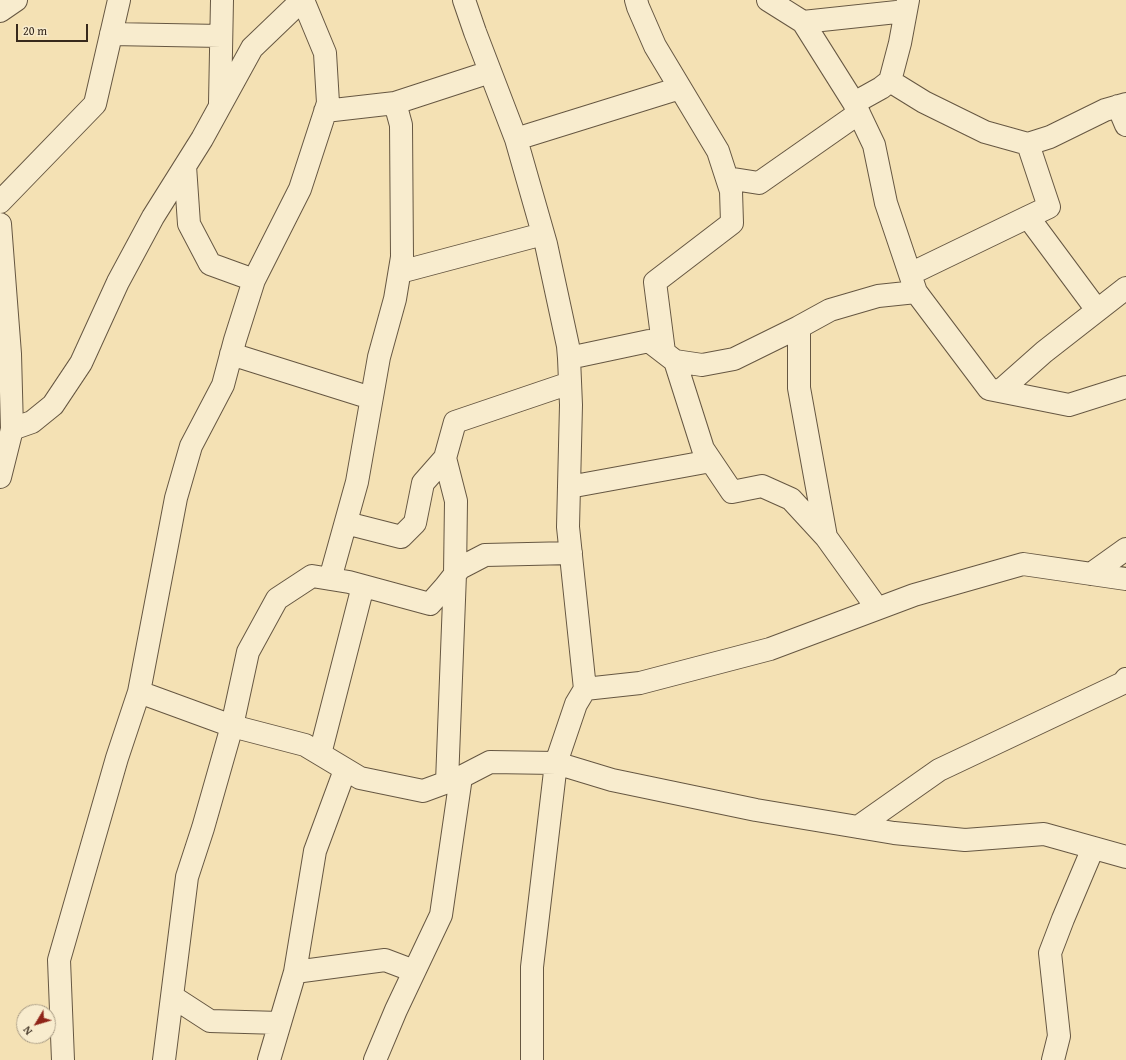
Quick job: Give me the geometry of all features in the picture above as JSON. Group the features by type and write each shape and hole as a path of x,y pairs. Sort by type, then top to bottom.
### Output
{"street":[{"path":"0,10 16,0"},
{"path":"0,202 96,104 119,0"},
{"path":"220,105 222,0"},
{"path":"12,429 32,422 53,405 81,363 122,276 153,216 202,139 252,48 302,0 325,53 328,103 300,189 254,280 223,385 190,446 176,498 139,692 115,766 59,960 63,1060"},
{"path":"464,0 516,139 543,234 568,346 569,358 572,405 568,527 585,689 576,704 556,763 532,967 532,1060"},
{"path":"636,0 655,46 718,151 731,192 732,223 655,282 669,357 703,449 732,492 762,486 791,499 826,538 877,608"},
{"path":"768,0 803,22 856,108 874,145 886,204 913,283 989,389 1069,405 1126,387"},
{"path":"727,178 759,183 890,81 900,43 907,6 803,22"},
{"path":"111,34 221,36"},
{"path":"325,111 395,103 490,72"},
{"path":"890,81 924,102 985,132 1028,144 1050,137 1105,110 1123,112"},
{"path":"516,139 680,88"},
{"path":"330,579 357,482 379,357 395,298 400,272 402,257 401,125 395,103"},
{"path":"569,358 649,341 669,357 702,365 734,359 830,310 878,296 913,283 1028,217 1049,207 1028,144"},
{"path":"185,166 189,224 210,264 254,280"},
{"path":"1028,217 1097,310"},
{"path":"0,224 10,354 12,429 0,477"},
{"path":"400,272 543,234"},
{"path":"1000,391 1044,352 1126,288"},
{"path":"799,327 799,388 826,538"},
{"path":"231,354 371,398"},
{"path":"346,523 401,537 415,523 423,483 445,458 455,422 570,383"},
{"path":"375,1060 396,1010 441,915 454,779 456,501 445,458"},
{"path":"569,487 711,461"},
{"path":"1091,574 1126,549"},
{"path":"164,1060 187,877 203,828 232,726 248,652 277,599 312,576 363,586 430,604 460,568 485,555 571,553"},
{"path":"585,689 640,682 770,649 914,595 1023,564 1126,579"},
{"path":"320,754 363,586"},
{"path":"858,827 939,770 1123,683 1126,679"},
{"path":"139,692 232,726 305,745 360,778 423,790 454,779 490,762 556,763 612,780 635,785 756,810 894,833 965,840 1044,834 1126,857"},
{"path":"269,1060 296,972 315,851 345,770"},
{"path":"1053,1060 1059,1036 1050,953 1093,848"},
{"path":"296,972 385,960 414,971"},
{"path":"173,997 210,1021 280,1023"}]}
